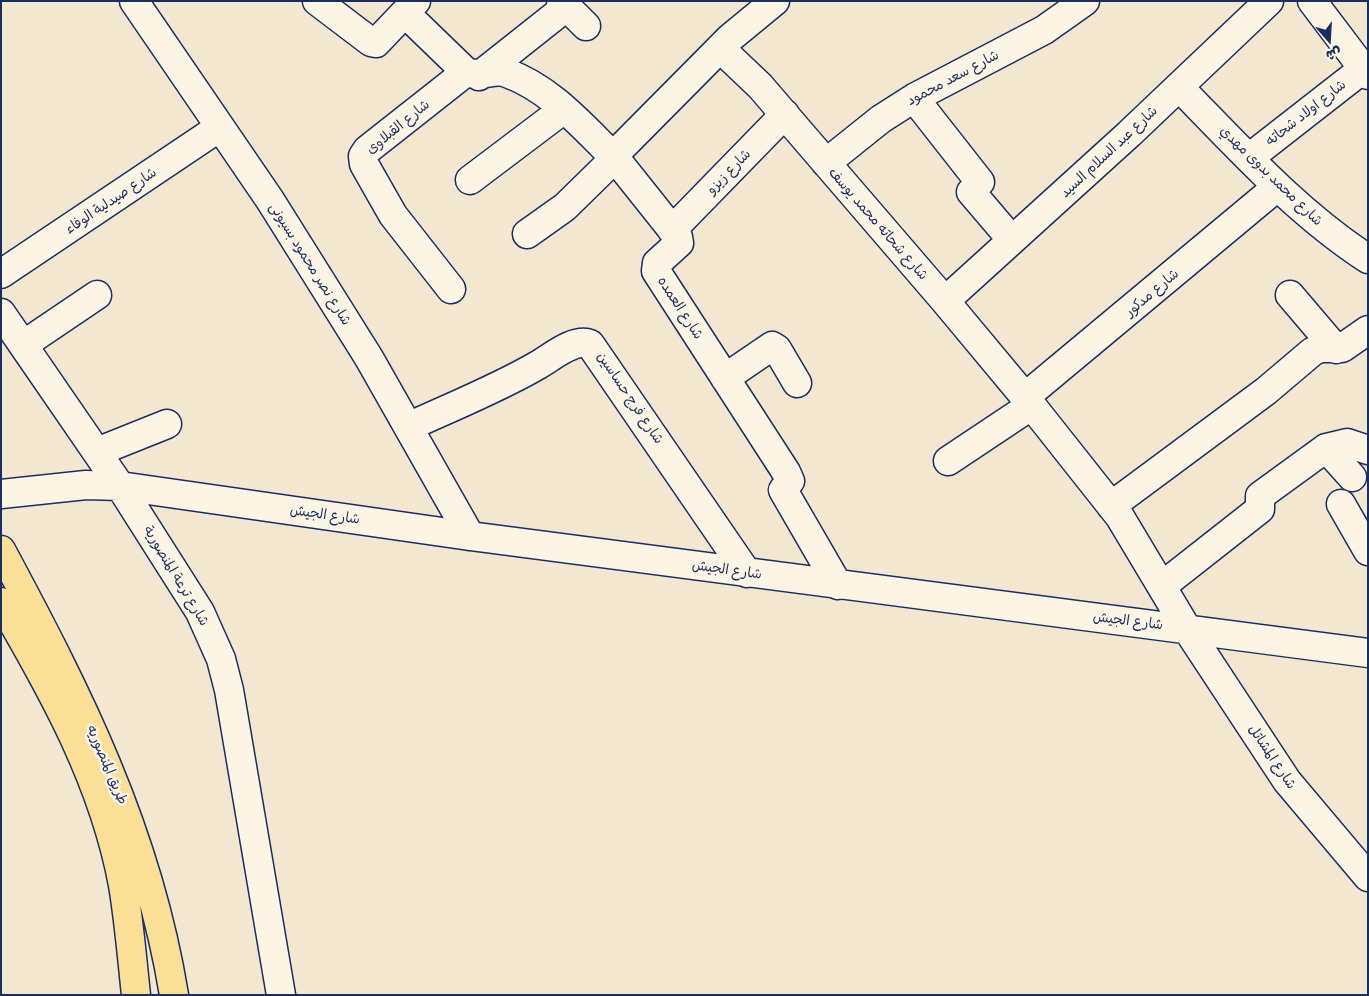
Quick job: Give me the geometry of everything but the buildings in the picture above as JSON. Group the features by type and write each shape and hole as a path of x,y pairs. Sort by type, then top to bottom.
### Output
{"main road":[{"name":"طريق المنصوريه","path":"1,550 76,693 122,798 141,853 157,912 174,995"},
{"name":"طريق المنصوريه","path":"1,602 54,694 73,732 104,812 123,884 136,995"}],"street":[{"name":"شارع نصر محمود بسيونى","path":"134,1 270,200 348,325 470,536"},
{"path":"317,1 371,42 379,41 410,7 473,74"},
{"path":"528,234 565,207 720,48 775,1"},
{"name":"شارع سعد محمود","path":"826,163 881,118 914,98 1044,30 1085,1"},
{"name":"شارع عبد السلام السيد","path":"945,301 1270,1"},
{"path":"1312,1 1363,62"},
{"path":"473,74 563,4 586,26"},
{"name":"شارع شحاته محمد يوسف","path":"720,48 760,86 945,301 1028,401 1111,506 1139,546 1187,629"},
{"name":"شارع اولاد شحاته","path":"1249,158 1363,62"},
{"path":"473,74 505,72 540,89 564,109 614,158 672,230"},
{"name":"شارع القبلاوى","path":"452,289 393,215 364,164 363,156 367,150 473,74"},
{"name":"شارع محمد بدوى مهدي","path":"1179,87 1278,187 1313,218 1368,259"},
{"path":"914,98 980,182 971,192 1012,240"},
{"path":"470,180 564,109"},
{"name":"شارع زيزو","path":"672,230 784,114"},
{"name":"شارع صيدلية الوفاء","path":"1,274 220,127"},
{"name":"شارع مدكور","path":"1028,401 1278,187"},
{"name":"شارع العمده","path":"672,230 680,241 657,263 656,271 786,472 790,481 783,490 838,585"},
{"path":"23,345 97,295"},
{"path":"1290,296 1336,349"},
{"name":"شارع ترعة المنصورية","path":"1,314 120,486 200,612 221,659 229,690 281,995"},
{"path":"1111,506 1266,391 1312,352 1320,348 1342,348 1367,332"},
{"name":"شارع فرج حساسين","path":"408,427 535,367 571,346 585,342 590,344 595,347 747,572"},
{"path":"725,378 774,346 797,384"},
{"path":"948,461 1028,401"},
{"path":"96,452 167,424"},
{"path":"1162,586 1260,509 1260,496 1326,448 1347,443 1368,450"},
{"path":"1326,448 1352,477"},
{"name":"شارع الجيش","path":"4,493 86,486 120,486 470,536 1368,653"},
{"path":"1341,504 1368,551"},
{"name":"شارع المشاتل","path":"1187,629 1288,781 1368,877"}]}
